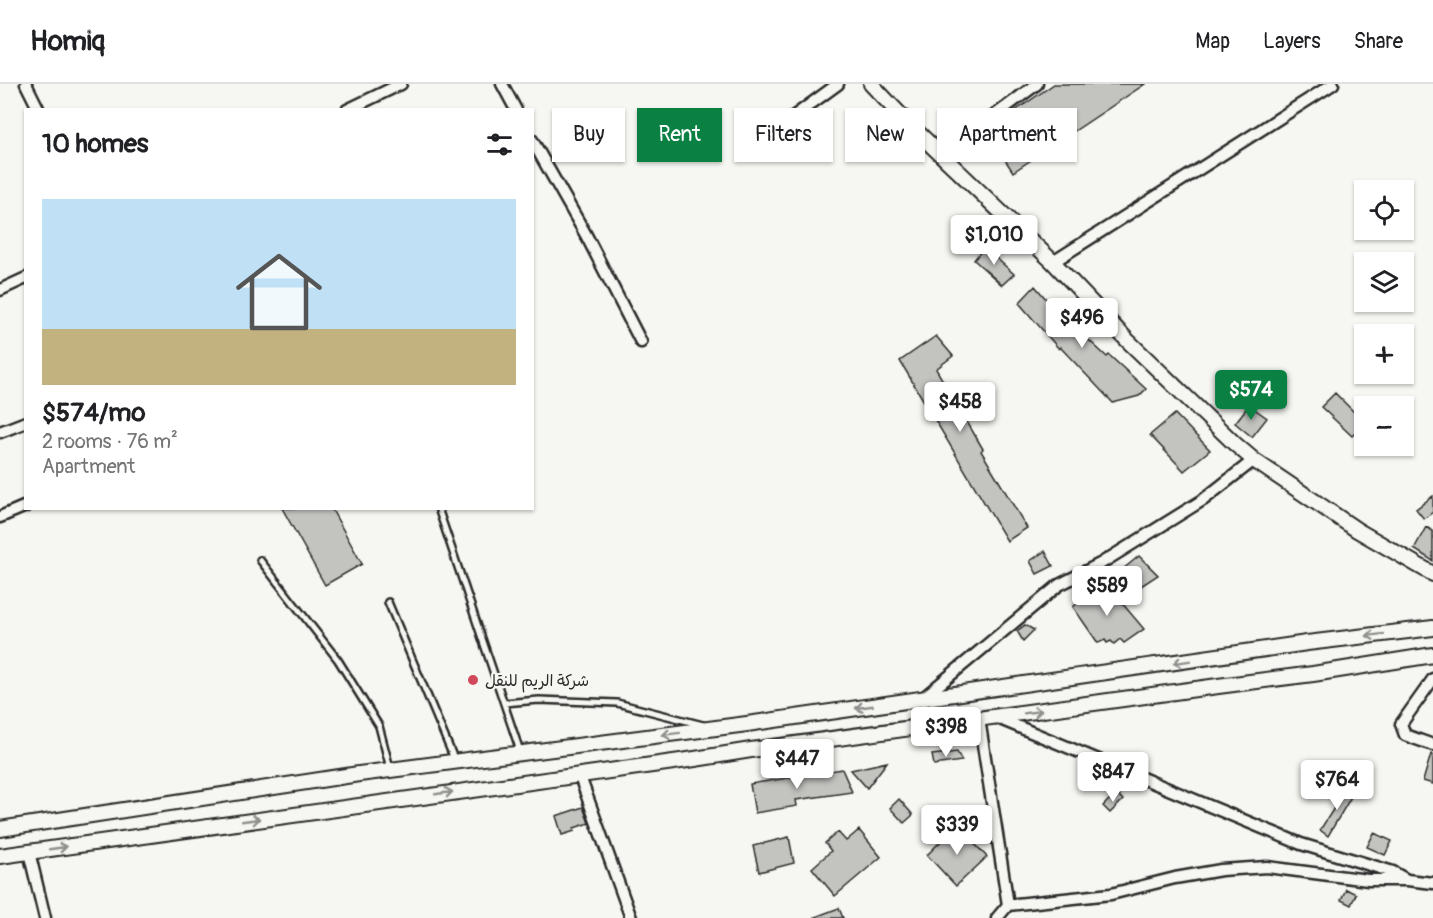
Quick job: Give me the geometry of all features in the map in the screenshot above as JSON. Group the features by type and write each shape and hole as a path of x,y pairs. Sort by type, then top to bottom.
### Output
{"main road":[{"path":"871,84 937,151"},
{"path":"948,162 1053,262 1201,413 1254,460 1357,530 1433,574"},
{"path":"0,829 391,770 747,724 1274,648 1433,628"},
{"path":"0,856 751,750 1313,674 1433,655"},
{"path":"747,724 751,750"}],"street":[{"path":"26,84 38,108"},
{"path":"351,108 401,84"},
{"path":"501,84 515,108"},
{"path":"805,108 838,84"},
{"path":"1005,108 1038,84"},
{"path":"1053,262 1333,84"},
{"path":"534,144 586,235 642,342"},
{"path":"0,290 24,279"},
{"path":"0,432 24,423"},
{"path":"923,698 1059,585 1100,564 1203,500 1254,460"},
{"path":"0,518 24,507"},
{"path":"1433,679 1401,724 1405,735 1433,745"},
{"path":"995,717 1301,844 1393,872 1407,880"},
{"path":"979,720 1008,905"},
{"path":"579,774 631,918"},
{"path":"29,852 45,918"},
{"path":"997,918 1008,905 1111,894 1175,878 1221,870 1267,867 1368,880 1433,883"}],"lane":[{"path":"439,510 521,753"},
{"path":"260,560 338,660 379,726 391,770"},
{"path":"388,602 455,762"},
{"path":"504,703 539,700 617,703 714,728"}],"building":[{"path":"1054,84 1145,84 1077,129 1077,108 1019,108"},
{"path":"1006,162 1028,162 1013,172"},
{"path":"984,247 1014,274 1002,285 974,260"},
{"path":"1035,286 1058,313 1064,308 1082,327 1078,330 1146,389 1139,396 1113,403 1060,347 1059,349 1019,303"},
{"path":"936,336 953,356 936,369 1027,528 1007,541 900,361"},
{"path":"1335,393 1354,412 1354,434 1352,436 1321,407"},
{"path":"1249,405 1267,418 1252,437 1235,423"},
{"path":"1175,414 1210,450 1184,471 1150,435"},
{"path":"1433,496 1433,512 1424,519 1416,509"},
{"path":"283,510 332,510 362,564 325,585"},
{"path":"1426,527 1433,531 1433,561 1414,549"},
{"path":"1045,551 1053,566 1037,574 1030,561"},
{"path":"1139,556 1158,575 1138,588 1122,570"},
{"path":"1094,590 1111,590 1144,629 1124,643 1120,639 1114,644 1111,641 1107,643 1105,640 1098,643 1073,607"},
{"path":"1025,625 1034,630 1023,641 1017,631"},
{"path":"957,752 962,761 934,765 932,755"},
{"path":"1431,754 1433,755 1433,784 1423,781"},
{"path":"887,762 867,788 851,770"},
{"path":"842,769 852,792 796,800 797,806 755,813 750,784"},
{"path":"1348,786 1355,790 1328,836 1320,830"},
{"path":"1116,793 1123,800 1110,813 1103,806"},
{"path":"899,799 913,815 904,823 890,808"},
{"path":"583,807 589,823 562,835 556,816"},
{"path":"957,825 987,857 956,886 927,855"},
{"path":"859,830 881,857 835,896 812,868 831,851 825,843 838,832 846,841"},
{"path":"1374,833 1392,841 1385,855 1367,847"},
{"path":"789,837 794,863 759,872 753,846"},
{"path":"1346,889 1356,894 1351,905 1341,900"},
{"path":"839,908 843,918 815,918 815,917"}],"place":[{"name":"شركة الريم للنقل","path":"473,680"}]}
